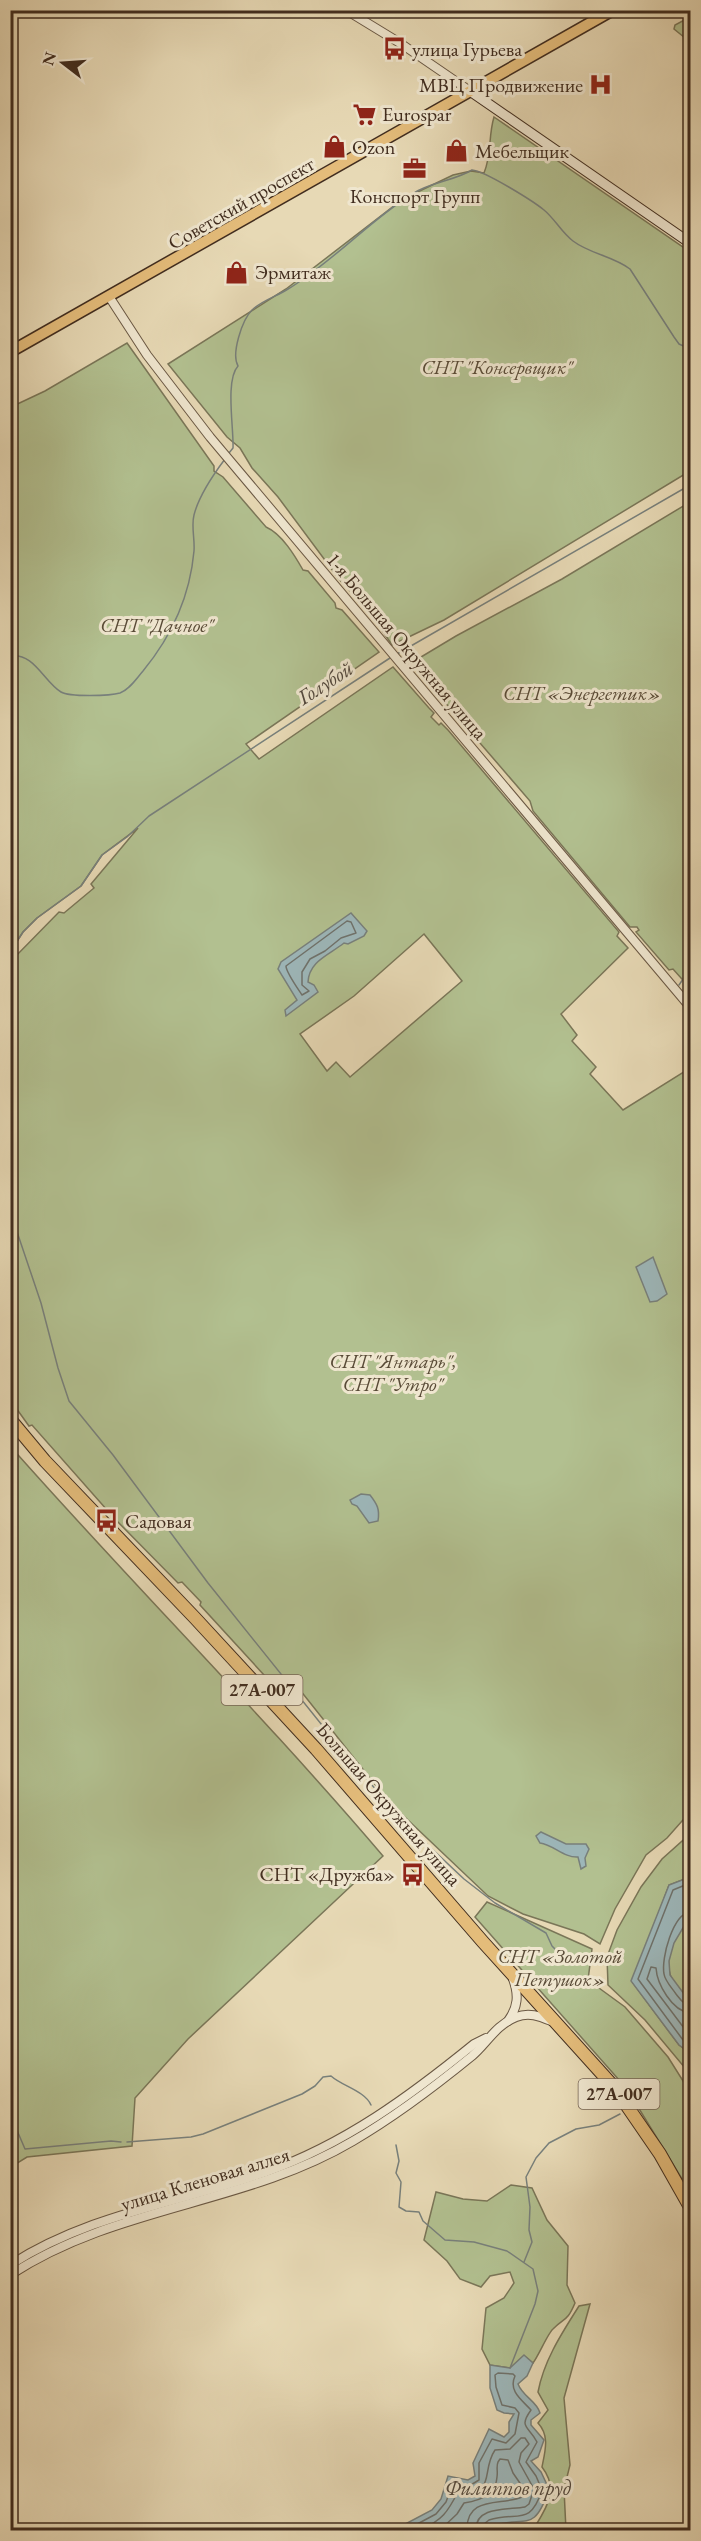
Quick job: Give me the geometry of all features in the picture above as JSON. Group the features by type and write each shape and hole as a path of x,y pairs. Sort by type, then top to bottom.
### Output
{"highway":[{"name":"Большая Окружная улица","path":"10,1419 60,1477 316,1749 614,2087 660,2154 690,2207"}],"main road":[{"name":"Советский проспект","path":"10,352 110,298 613,10"},
{"path":"470,91 690,243"}],"street":[{"path":"346,10 399,42 470,91"},
{"name":"1-я Большая Окружная улица","path":"110,298 147,355 184,405 690,1007"},
{"path":"507,1968 517,1997 513,2014 507,2021"},
{"path":"507,2021 530,2014 557,2024"},
{"name":"улица Кленовая аллея","path":"10,2275 58,2247 95,2231 253,2185 325,2156 371,2131 416,2100 478,2050 487,2038 507,2021"},
{"name":"улица Кленовая аллея","path":"10,2265 54,2240 92,2224 250,2177 314,2152 387,2110 474,2043 487,2038"}],"green space":[{"path":"690,17 690,42 674,29 675,25"},
{"name":"СНТ \"Консервщик\"","path":"494,117 690,252 690,471 444,620 392,645 369,611 339,579 278,497 252,468 240,448 227,437 168,364 286,289 403,199 453,175 471,171 484,173"},
{"name":"СНТ \"Янтарь\", СНТ \"Утро\"","path":"127,343 214,466 214,471 223,477 266,527 283,540 303,570 308,571 335,603 336,608 342,610 379,652 246,744 259,759 393,667 434,713 431,717 448,730 619,932 617,936 628,948 561,1014 577,1035 572,1041 596,1067 590,1074 623,1110 690,1068 690,1812 667,1838 646,1855 615,1909 600,1944 584,1934 523,1914 488,1896 389,1802 300,1690 286,1699 200,1605 201,1602 182,1582 178,1583 115,1519 32,1425 29,1426 11,1401 10,980 16,976 11,967 11,961 59,912 64,913 94,888 91,884 138,828 102,855 81,886 37,918 23,932 14,946 11,944 11,407 45,391","holes":["424,934 462,981 350,1077 336,1062 327,1071 300,1034 354,996"]},
{"name":"СНТ «Энергетик»","path":"690,502 690,988 673,969 669,970 636,932 639,930 637,927 630,927 533,811 530,801 411,663 562,579"},
{"path":"11,1447 292,1752 383,1856 188,2039 135,2098 132,2146 27,2157 11,2167"},
{"path":"690,1834 690,1877 669,1885 633,1983 679,2045 690,2053 690,2074 645,2020 608,1985 607,1957 617,1930 641,1887 662,1859"},
{"name":"СНТ «Золотой Петушок»","path":"487,1902 592,1949 588,1980 625,2007 668,2057 690,2092 690,2192 627,2089 475,1917"},
{"path":"690,1916 690,2002 673,1981 669,1960 673,1943"},
{"path":"511,2185 532,2188 547,2220 568,2246 567,2285 575,2303 568,2316 551,2331 533,2363 524,2356 510,2368 490,2365 482,2349 486,2308 504,2298 514,2283 510,2272 490,2276 481,2287 460,2279 447,2261 424,2240 436,2192 463,2199 487,2201"},
{"path":"590,2304 564,2398 570,2465 564,2489 566,2530 497,2530 536,2525 548,2503 550,2482 542,2467 545,2438 538,2423 548,2410 538,2392 549,2358 560,2337 579,2306"}],"water":[{"path":"351,913 367,931 364,936 348,944 344,943 316,964 309,975 308,982 314,985 318,992 286,1016 285,1010 297,1000 278,969 281,962"},
{"path":"653,1257 667,1294 657,1301 650,1302 636,1267"},
{"path":"361,1494 370,1495 374,1501 378,1510 378,1521 369,1523 357,1506 352,1504 350,1500"},
{"path":"541,1832 566,1844 586,1844 589,1849 585,1858 586,1866 581,1869 578,1857 568,1856 540,1843 536,1836"},
{"path":"690,1877 690,1916 674,1943 669,1961 670,1975 690,2002 690,2053 679,2045 631,1981 669,1885"},
{"name":"Филиппов пруд","path":"524,2355 533,2363 527,2376 518,2384 540,2413 531,2420 531,2425 544,2440 538,2457 531,2461 541,2472 549,2489 539,2513 527,2521 490,2526 490,2530 394,2530 432,2510 441,2499 448,2476 468,2480 475,2476 473,2463 489,2429 504,2437 509,2432 509,2422 514,2414 497,2410 490,2388 490,2365 510,2368"}],"waterway":[{"path":"229,453 233,448 231,393 234,373 238,366 237,346 245,321 252,310 301,280 412,194 472,170 498,181 538,206 569,238 580,245 630,269 679,344 690,349"},
{"path":"10,656 18,656 32,663 65,694 90,696 115,694 130,686 153,658 178,615 192,568 193,519 196,508 207,485 225,459"},
{"name":"Голубой","path":"397,654 690,485"},
{"name":"Голубой","path":"10,952 23,932 37,918 81,886 102,855 127,837 149,816 390,658"},
{"path":"679,985 690,969"},
{"path":"10,1211 41,1303 69,1401 113,1455 208,1583 354,1765 404,1821"},
{"path":"413,1831 464,1879 495,1903 546,1933 552,1946 561,1955"},
{"path":"127,2142 203,2134 302,2094 315,2086 323,2077 331,2076 359,2092 371,2105"},
{"path":"10,2114 25,2149 121,2142"},
{"path":"524,2262 532,2242 529,2230 530,2207 526,2177 536,2158 549,2143 576,2129 599,2125 620,2114"},
{"path":"396,2145 399,2161 396,2173 401,2182 399,2207 406,2211 419,2212 423,2221 445,2240 474,2242 507,2251 533,2269 538,2291 535,2304 510,2368"}],"place":[{"name":"улица Гурьева","path":"394,49"},
{"name":"МВЦ Продвижение","path":"601,85"},
{"name":"Eurospar","path":"364,114"},
{"name":"Ozon","path":"334,147"},
{"name":"Мебельщик","path":"457,151"},
{"name":"Конспорт Групп","path":"415,168"},
{"name":"Эрмитаж","path":"237,272"},
{"name":"Садовая","path":"107,1521"},
{"name":"СНТ «Дружба»","path":"413,1874"}],"park label":[{"name":"СНТ \"Дачное\"","path":"157,625"}]}
